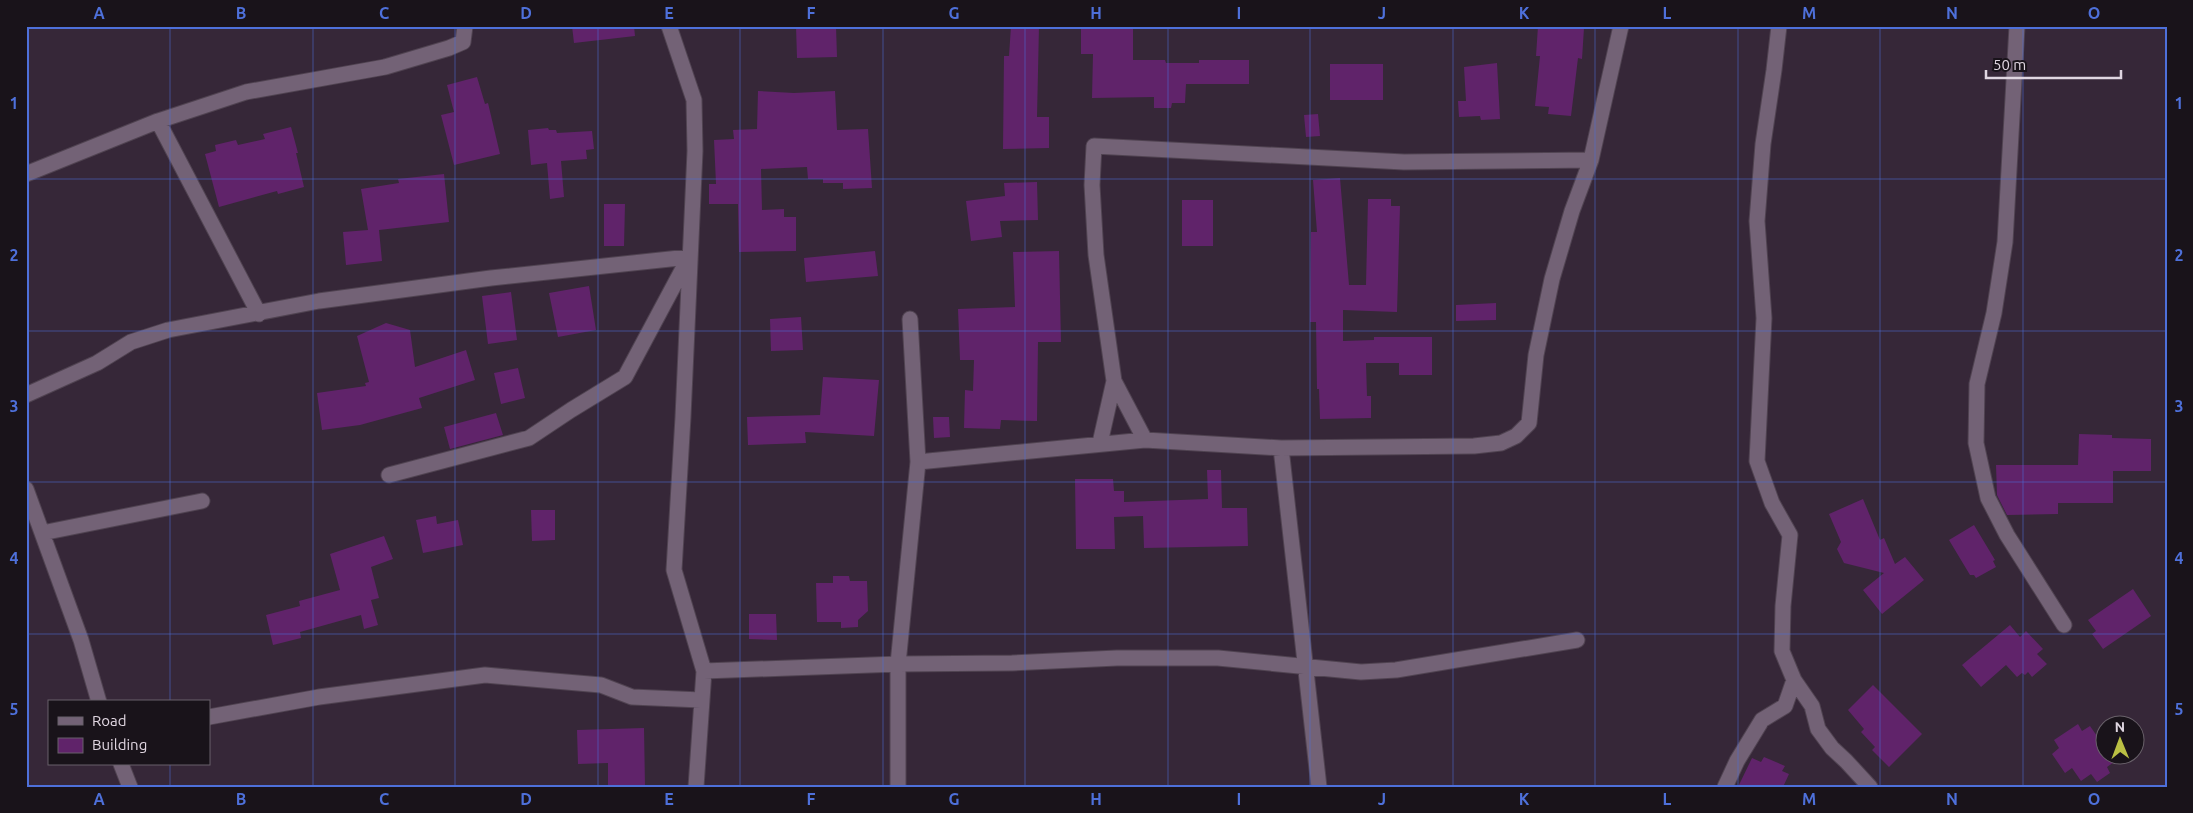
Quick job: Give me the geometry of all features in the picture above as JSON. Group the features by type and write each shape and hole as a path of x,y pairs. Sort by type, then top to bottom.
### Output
{"street":[{"path":"26,174 158,121 246,92 385,68 449,48 463,42 465,26"},
{"path":"669,26 694,100 695,151 674,570 704,671 696,787"},
{"path":"918,462 1145,440 1281,448 1474,446 1501,443 1516,436 1529,423 1536,355 1552,279 1572,211 1591,160 1621,26"},
{"path":"1779,26 1763,144 1757,221 1764,318 1757,461 1772,503 1790,535 1783,606 1782,651 1794,680 1812,706 1818,729 1832,748 1870,787"},
{"path":"2017,26 2005,242 1994,313 1977,384 1976,443 1988,498 2007,535 2064,625"},
{"path":"158,121 259,314"},
{"path":"1145,440 1114,381 1096,255 1092,185 1094,146 1404,162 1591,160"},
{"path":"26,395 97,363 131,342 168,330 319,301 491,278 689,257"},
{"path":"389,475 529,438 625,377 689,257"},
{"path":"898,787 898,664 918,462 910,319"},
{"path":"1100,443 1114,381"},
{"path":"1281,448 1319,787"},
{"path":"26,489 81,640 99,700"},
{"path":"42,533 202,501"},
{"path":"704,671 898,664 1012,663 1117,658 1218,658 1361,672 1396,670 1577,640"},
{"path":"210,717 319,697 485,675 601,685 632,698 701,700"},
{"path":"1725,787 1737,761 1762,720 1785,706 1794,680"},
{"path":"122,766 130,787"}],"building":[{"path":"572,26 634,26 635,36 574,43"},
{"path":"796,26 836,26 837,57 797,58"},
{"path":"1011,26 1039,26 1037,117 1049,117 1049,148 1003,149 1004,56 1009,56"},
{"path":"1081,26 1133,26 1133,60 1199,63 1199,60 1249,60 1249,84 1186,84 1185,103 1172,103 1171,108 1154,108 1154,97 1092,98 1093,54 1081,54"},
{"path":"1538,26 1584,28 1582,59 1578,58 1571,116 1548,114 1549,107 1535,106 1540,56 1536,56"},
{"path":"1497,63 1500,119 1481,120 1480,116 1459,117 1458,101 1466,101 1464,67"},
{"path":"1330,64 1383,64 1383,100 1330,100"},
{"path":"477,77 485,104 488,103 500,154 454,165 441,115 454,112 447,85"},
{"path":"758,91 794,93 835,91 837,130 868,129 872,188 843,189 843,183 823,183 823,179 808,179 807,167 761,169 762,210 784,209 784,217 796,217 796,251 739,252 738,204 709,204 709,184 716,184 714,140 734,139 733,130 757,129"},
{"path":"1318,114 1320,136 1306,137 1304,115"},
{"path":"291,127 304,187 278,194 277,191 219,207 205,154 216,151 215,145 236,140 238,145 265,139 263,134"},
{"path":"548,128 549,130 556,130 557,133 592,131 594,149 586,150 587,159 561,161 564,197 550,199 547,163 531,165 528,130"},
{"path":"444,174 449,222 379,230 382,261 346,265 343,232 368,230 361,189 399,183 398,179"},
{"path":"1340,178 1349,285 1366,285 1368,199 1391,199 1391,206 1400,206 1397,312 1343,310 1343,341 1374,340 1374,337 1432,337 1432,375 1399,375 1399,363 1366,363 1367,396 1371,396 1371,418 1320,419 1319,389 1317,389 1316,322 1310,322 1311,232 1317,232 1313,180"},
{"path":"1037,182 1038,220 1000,221 1002,237 971,241 966,201 1005,196 1004,183"},
{"path":"1182,200 1213,200 1213,246 1182,246"},
{"path":"604,204 625,204 624,246 604,246"},
{"path":"875,251 878,276 806,282 804,258"},
{"path":"1059,251 1061,342 1038,342 1037,421 1001,420 1000,429 964,428 965,390 973,391 974,360 960,360 958,309 1015,307 1013,252"},
{"path":"589,286 596,330 558,337 549,293"},
{"path":"511,292 517,340 488,344 482,296"},
{"path":"1496,303 1496,320 1456,321 1456,305"},
{"path":"801,317 803,350 771,351 770,319"},
{"path":"386,323 410,330 415,367 466,350 475,380 419,398 422,408 360,425 322,430 317,393 366,386 365,383 369,382 357,336"},
{"path":"518,368 525,398 501,404 494,373"},
{"path":"823,377 879,380 874,436 805,432 806,443 748,445 747,417 820,415"},
{"path":"496,413 503,435 450,449 444,427"},
{"path":"933,417 949,417 950,437 934,438"},
{"path":"2079,434 2112,435 2112,438 2151,439 2151,471 2113,471 2113,503 2058,503 2058,514 2007,515 1997,495 1996,465 2078,465"},
{"path":"1207,470 1221,470 1222,508 1247,508 1248,546 1144,548 1143,516 1114,517 1115,549 1076,549 1075,479 1113,479 1114,491 1124,491 1124,502 1208,499"},
{"path":"1863,499 1880,540 1884,538 1895,564 1905,557 1924,580 1882,614 1863,590 1884,573 1844,563 1837,549 1841,542 1829,514"},
{"path":"531,510 555,510 555,540 532,541"},
{"path":"436,516 437,524 458,520 463,545 423,553 416,520"},
{"path":"1974,525 1995,560 1993,561 1996,567 1976,578 1974,575 1970,575 1949,540"},
{"path":"384,536 393,559 371,567 379,598 371,600 378,625 364,629 361,615 300,632 301,638 273,645 266,615 300,606 299,601 340,590 330,554"},
{"path":"833,576 849,576 850,581 867,581 868,611 858,620 858,627 841,628 841,622 817,622 816,583 833,583"},
{"path":"2133,589 2151,616 2103,649 2092,634 2096,631 2088,620"},
{"path":"749,614 776,614 777,640 749,639"},
{"path":"2010,625 2020,637 2026,631 2043,649 2037,654 2047,664 2032,677 2028,672 2025,675 2022,673 2017,677 2006,665 1981,687 1962,665"},
{"path":"1873,685 1922,734 1889,767 1872,750 1875,747 1861,732 1864,729 1848,710"},
{"path":"2078,724 2082,731 2090,726 2096,735 2096,766 2108,766 2107,767 2110,773 2097,782 2091,774 2081,781 2072,768 2065,773 2052,754 2059,748 2054,740"},
{"path":"644,728 645,787 608,787 608,763 578,764 577,730"},
{"path":"1764,757 1785,766 1782,771 1789,774 1783,787 1738,787 1752,758 1761,762"}]}
